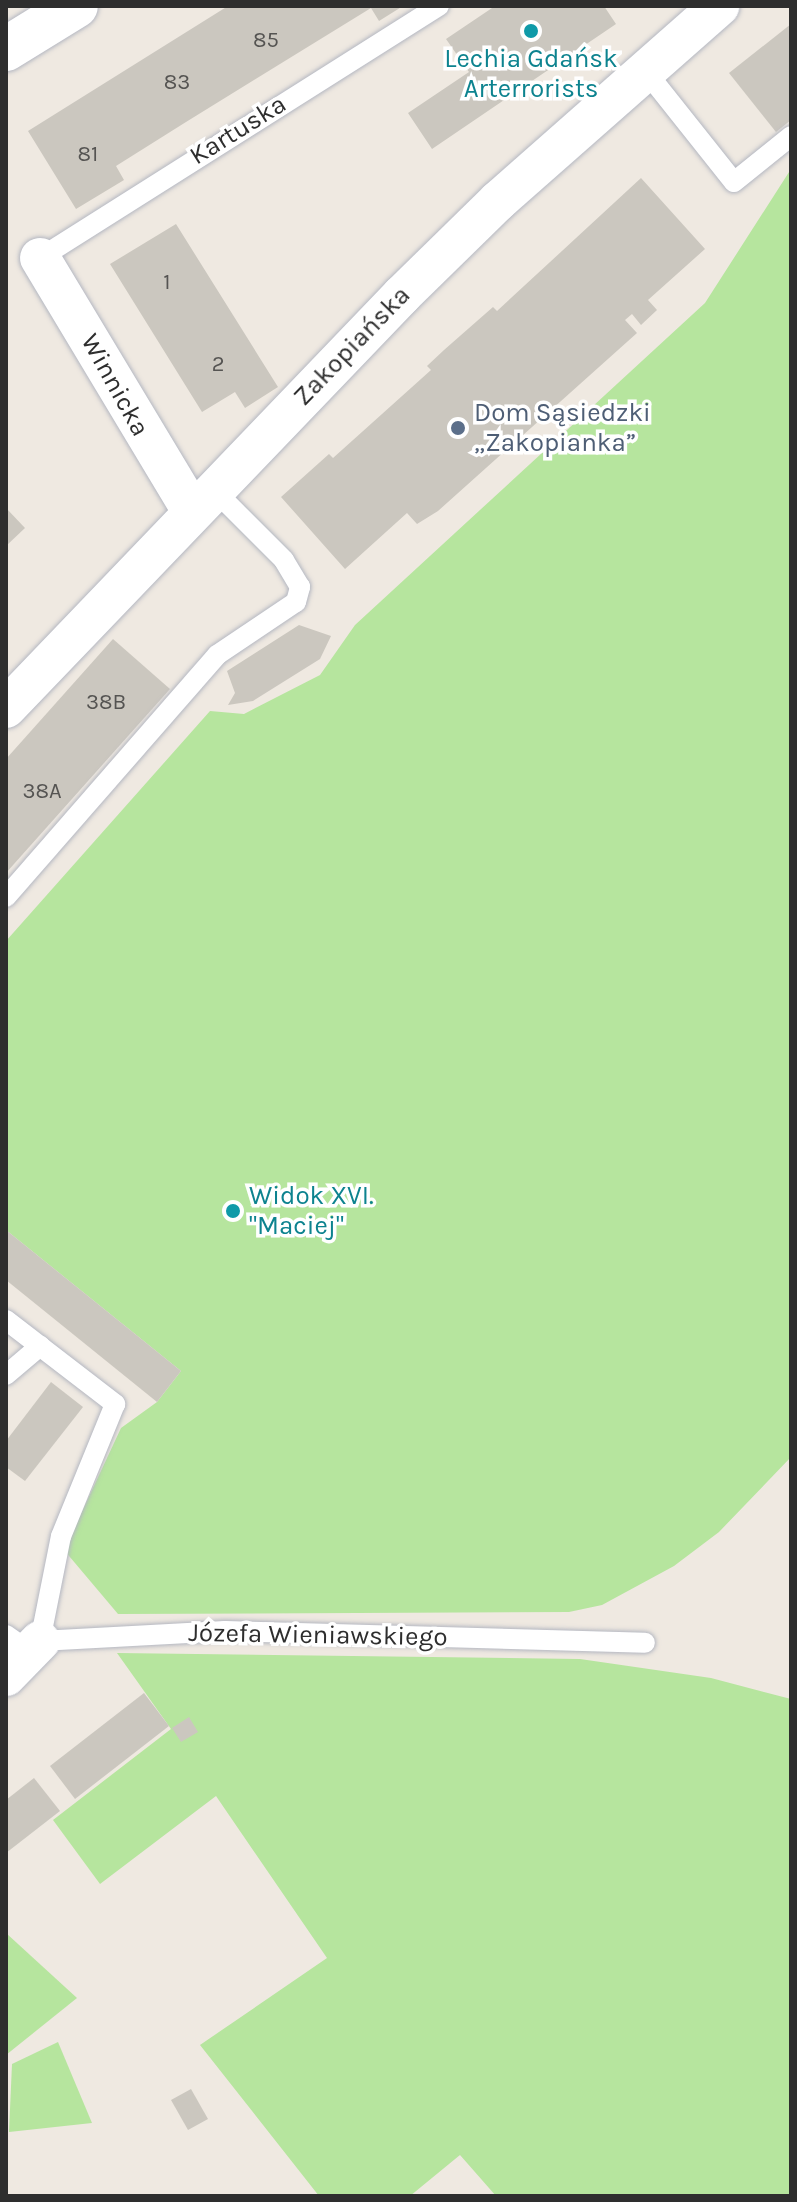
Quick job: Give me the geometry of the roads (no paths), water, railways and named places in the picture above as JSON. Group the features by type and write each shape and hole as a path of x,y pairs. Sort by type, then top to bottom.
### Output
{"main road":[{"path":"6,49 76,6"}],"street":[{"name":"Zakopiańska","path":"6,708 202,500 498,201 719,6"},
{"name":"Winnicka","path":"40,258 202,500"}],"lane":[{"name":"Kartuska","path":"40,258 439,6"},
{"path":"644,69 734,182 791,136"},
{"path":"6,897 217,655 296,602 300,587 284,560 202,500"},
{"path":"6,1320 115,1404 61,1536 21,1651"},
{"path":"6,1375 40,1346"},
{"name":"Józefa Wieniawskiego","path":"21,1651 225,1631 645,1643"}],"place":[{"name":"Lechia Gdańsk Arterrorists","path":"531,31"},
{"name":"Dom Sąsiedzki „Zakopianka”","path":"458,428"},
{"name":"Widok XVI. \"Maciej\"","path":"233,1211"}]}
